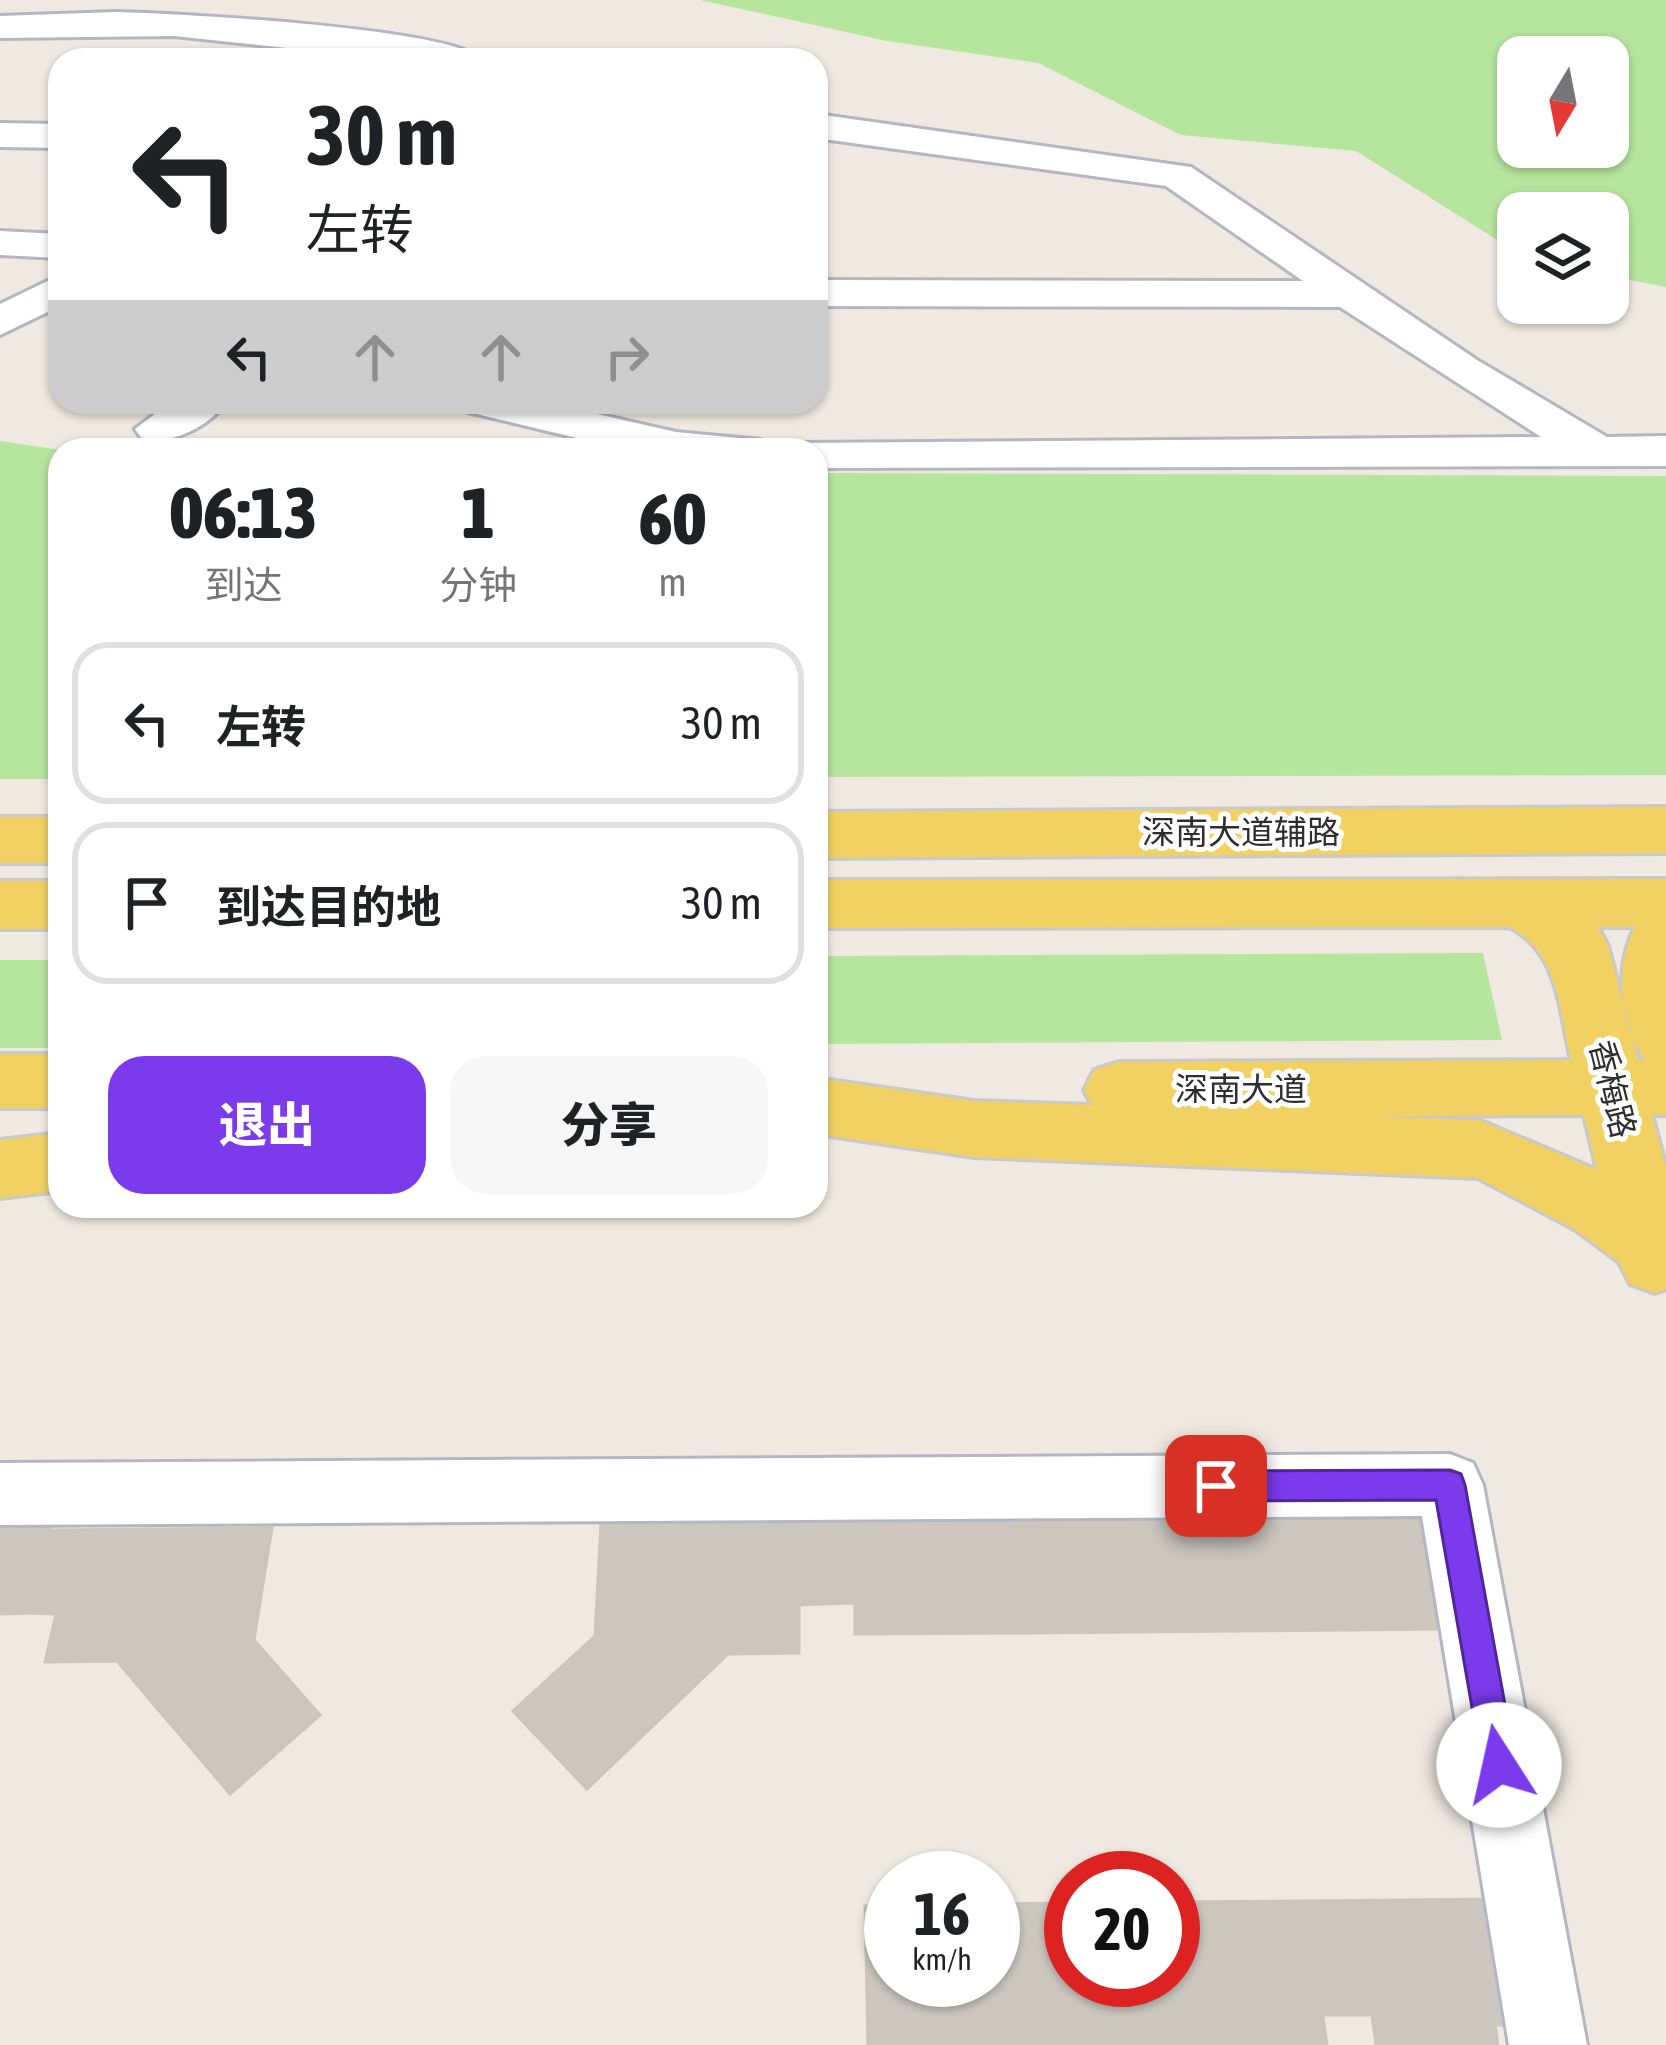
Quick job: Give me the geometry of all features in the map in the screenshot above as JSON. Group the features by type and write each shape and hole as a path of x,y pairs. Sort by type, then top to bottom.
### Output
{"main road":[{"name":"深南大道辅路","path":"828,835 1666,830"},
{"path":"0,840 48,840"},
{"name":"香梅路","path":"1519,903 1555,922 1576,946 1639,1088 1661,1268"},
{"path":"828,904 1666,903"},
{"path":"0,904 48,904"},
{"name":"香梅路","path":"1666,928 1656,946 1652,973 1666,1040"},
{"path":"0,1081 48,1081"},
{"name":"深南大道","path":"828,1091 1639,1088"},
{"path":"828,1108 974,1129 1479,1149 1525,1163 1607,1212 1661,1268"},
{"path":"0,1169 48,1163"}],"street":[{"path":"0,27 164,26 336,35 401,48"},
{"path":"828,128 1177,176 1461,370 1598,451"},
{"path":"0,135 48,136"},
{"path":"0,243 48,245"},
{"path":"828,293 1350,294"},
{"path":"0,322 48,295"},
{"path":"1461,370 1472,450"},
{"path":"158,429 184,414"},
{"path":"535,414 638,438"},
{"path":"828,453 1666,451"},
{"path":"0,1494 1450,1485 1548,2045"}],"green space":[{"path":"700,0 1666,0 1666,287 1629,280 1629,192 1497,192 1497,240 1356,151 1181,135 1038,63 887,41"},
{"path":"0,441 48,448 48,779 0,779"},
{"path":"828,473 1666,476 1666,775 828,777"},
{"path":"1483,953 1502,1040 828,1044 828,956"},
{"path":"0,960 48,960 48,1048 0,1048"}],"building":[{"path":"1415,1496 1439,1629 1234,1631 1217,1498"},
{"path":"1217,1498 1234,1631 1029,1633 1020,1500"},
{"path":"1020,1500 1029,1633 855,1634 855,1603 822,1604 822,1503"},
{"path":"0,1511 54,1511 32,1613 0,1614"},
{"path":"822,1521 822,1604 799,1605 799,1653 728,1654 587,1789 513,1711 595,1636 601,1523"},
{"path":"272,1528 254,1640 320,1715 230,1794 117,1661 45,1662 56,1614 32,1613 50,1530"},
{"path":"1498,1899 1521,2025 1495,2025 1498,2045 1376,2045 1372,2015 1323,2015 1307,1901"},
{"path":"1307,1901 1327,2045 1098,2045 1095,2007 1200,2007 1200,1902"},
{"path":"1044,1903 1044,2007 1095,2007 1098,2045 868,2045 867,2007 1020,2007 1020,1904"}],"route":[{"path":"1216,1486 1450,1485 1499,1765"}]}
